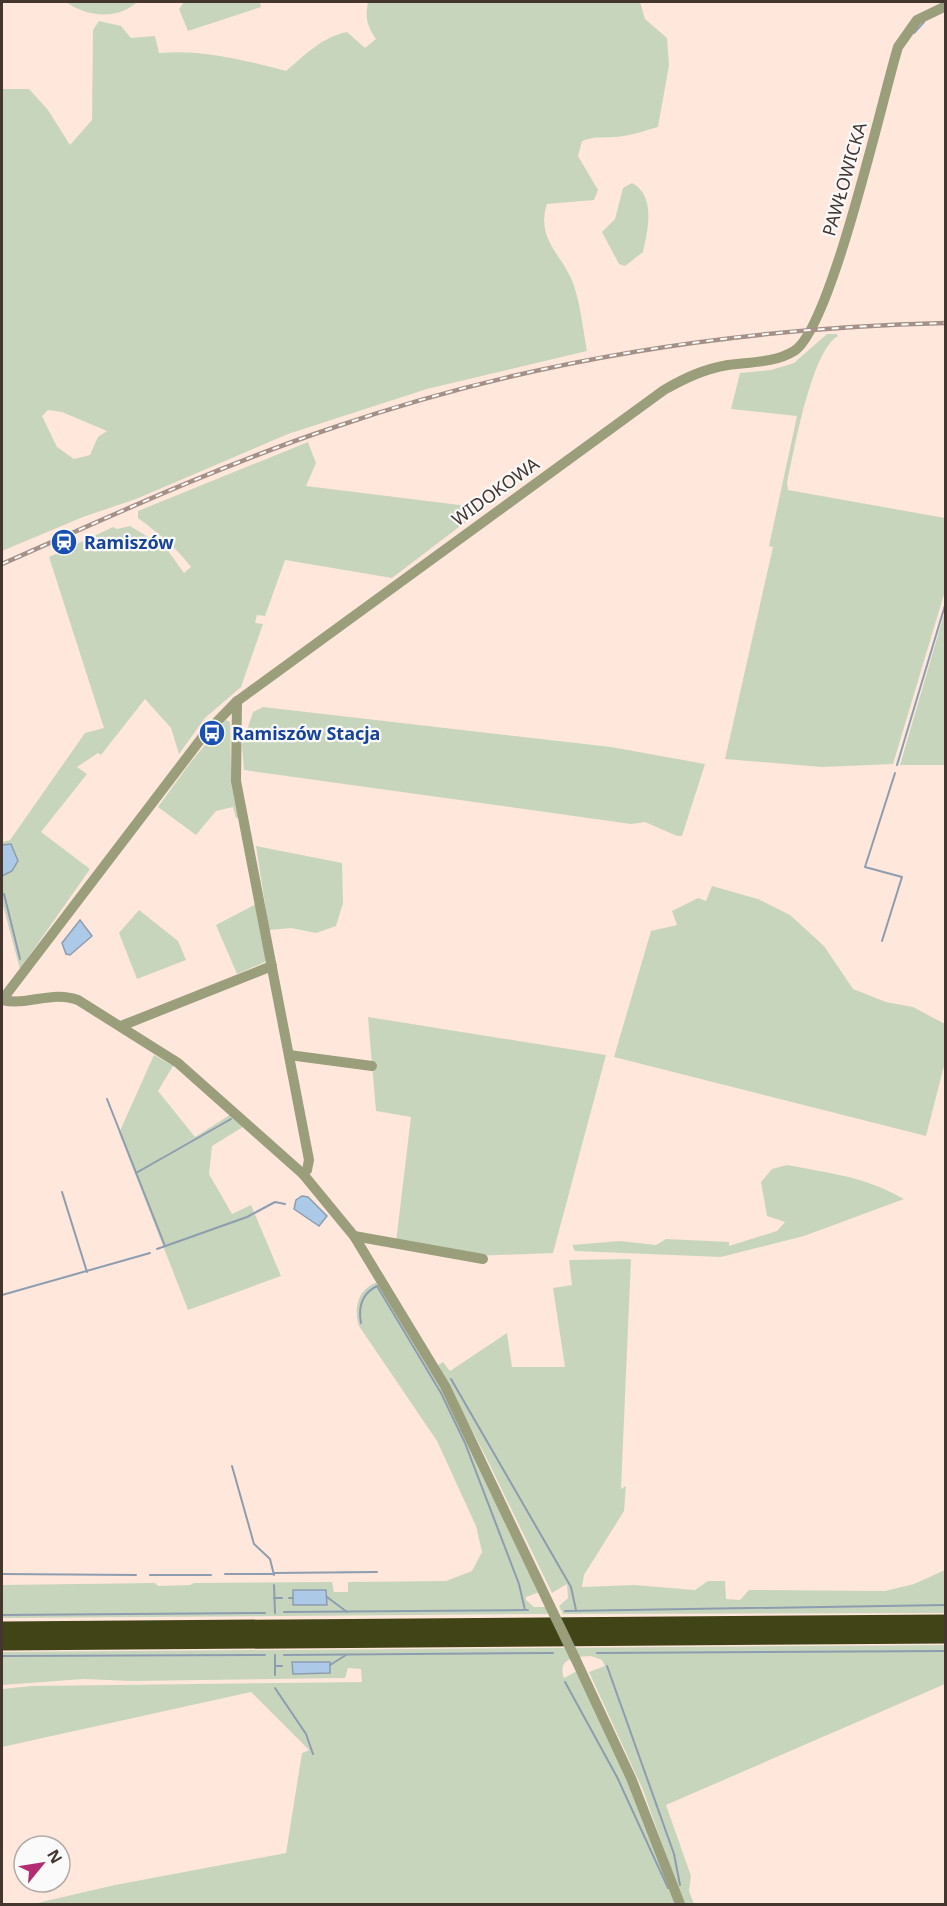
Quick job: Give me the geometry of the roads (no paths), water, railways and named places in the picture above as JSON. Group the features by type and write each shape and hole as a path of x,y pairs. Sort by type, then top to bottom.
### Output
{"highway":[{"path":"2,1629 945,1622"},
{"path":"2,1643 945,1636"}],"street":[{"name":"PAWŁOWICKA","path":"771,359 800,348 807,340 817,318 845,239 898,47 917,20 945,6"},
{"name":"WIDOKOWA","path":"2,1000 204,735 237,701 664,390 710,369 771,359"},
{"path":"237,701 236,781 309,1160 307,1170 303,1174"},
{"path":"121,1026 272,966"},
{"path":"2,1000 16,1004 60,995 68,996 121,1026 178,1063 303,1174 354,1236 445,1386 632,1778 680,1905"},
{"path":"288,1055 372,1066"},
{"path":"354,1236 483,1259"}],"water":[{"path":"11,844 18,861 12,871 2,876 2,845"},
{"path":"80,920 92,936 70,955 66,954 62,943"},
{"path":"302,1196 308,1197 327,1216 319,1226 294,1209 296,1200"},
{"path":"293,1590 326,1590 327,1605 293,1605"},
{"path":"292,1662 330,1662 330,1673 293,1674"}],"waterway":[{"path":"914,33 924,22"},
{"path":"897,765 946,602"},
{"path":"882,941 902,877 865,867 895,773"},
{"path":"4,894 20,959"},
{"path":"107,1099 165,1246"},
{"path":"136,1173 231,1119"},
{"path":"62,1192 87,1272"},
{"path":"157,1249 247,1217 275,1202 285,1204"},
{"path":"2,1295 150,1253"},
{"path":"361,1323 360,1312 364,1297 377,1286 441,1393 465,1443 519,1584 525,1610"},
{"path":"451,1379 571,1587 576,1610"},
{"path":"232,1466 254,1544 270,1559 274,1575"},
{"path":"274,1573 377,1572"},
{"path":"2,1574 136,1575"},
{"path":"225,1574 273,1574"},
{"path":"150,1575 211,1575"},
{"path":"274,1585 275,1613"},
{"path":"327,1597 347,1612"},
{"path":"274,1598 282,1598"},
{"path":"565,1611 946,1605"},
{"path":"284,1612 528,1610"},
{"path":"2,1615 265,1613"},
{"path":"597,1653 946,1651"},
{"path":"284,1655 553,1653"},
{"path":"2,1656 265,1655"},
{"path":"275,1655 275,1675"},
{"path":"330,1665 346,1655"},
{"path":"275,1666 282,1666"},
{"path":"607,1666 674,1854 680,1885"},
{"path":"565,1682 617,1777 668,1888"},
{"path":"275,1688 306,1734 313,1754"}],"railway":[{"path":"2,564 167,492 292,442 410,403 485,383 636,351 713,340 868,326 946,323"}],"place":[{"name":"Ramiszów","path":"64,542"},
{"name":"Ramiszów Stacja","path":"212,733"}]}
